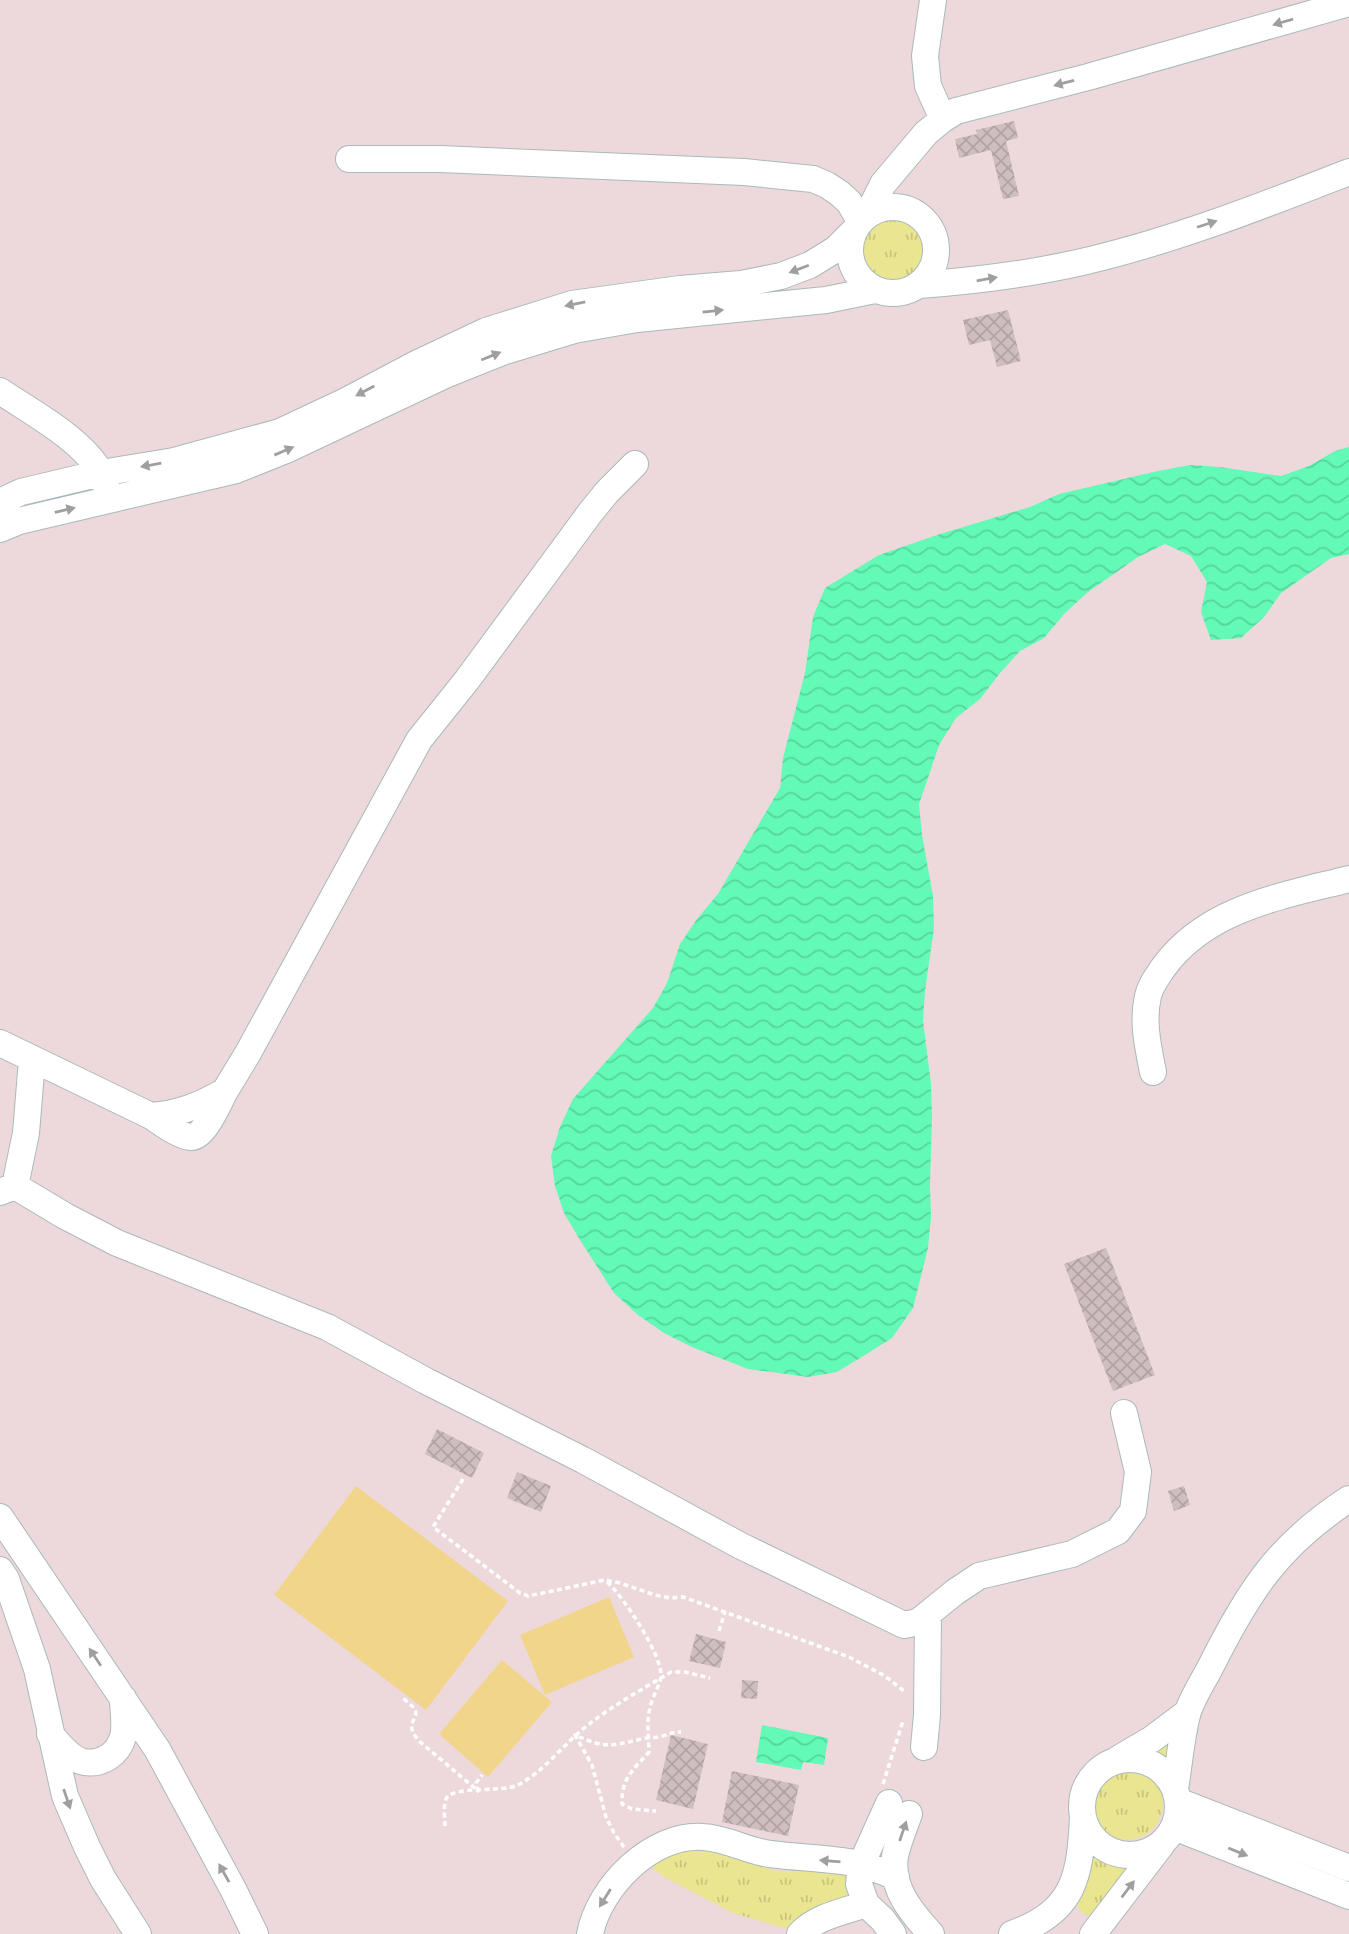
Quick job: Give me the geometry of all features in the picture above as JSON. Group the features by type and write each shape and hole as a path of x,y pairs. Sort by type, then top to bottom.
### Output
{"street":[{"path":"933,0 925,56 928,86 943,119"},
{"path":"0,502 21,492 101,473 174,461 280,432 486,331 572,304 741,284 781,276 810,265 836,249 861,222 878,209 890,206 901,207 921,216 934,235 936,257 933,268 927,278 909,291 886,293 865,284 852,264 850,242 861,222 883,184 926,133 943,119 956,111 1349,4"},
{"path":"349,159 454,160 744,173 813,179 839,192 849,202 861,222"},
{"path":"919,285 975,281 1081,262 1255,208 1349,172"},
{"path":"0,529 19,521 236,470 297,445 445,375 505,351 574,330 637,319 826,300 875,290"},
{"path":"0,391 70,438 90,457 101,473 111,500"},
{"path":"0,1043 151,1116 177,1132 191,1137 197,1136 205,1127 248,1053 419,740 467,680 590,513 635,464"},
{"path":"1153,1072 1146,1031 1147,998 1159,973 1183,943 1213,922 1236,911 1349,879"},
{"path":"32,1060 26,1133 7,1189 117,1243 327,1327 426,1381 583,1460 741,1546 904,1625 913,1624 928,1615 954,1592 979,1576 1072,1554 1118,1531 1133,1511 1138,1472 1124,1413"},
{"path":"1063,1902 1068,1916 1075,1924 1094,1932 1172,1815 1188,1712 1232,1623 1266,1571 1305,1530 1349,1499"},
{"path":"0,1517 157,1749 255,1934"},
{"path":"0,1570 6,1579 37,1669 65,1796 103,1879 138,1934"},
{"path":"924,1747 928,1615"},
{"path":"50,1734 66,1752 83,1762 103,1761 116,1751 124,1736 123,1698"},
{"path":"1012,1934 1031,1927 1063,1902 1077,1872 1081,1856 1082,1803 1089,1782 1096,1772 1152,1739 1188,1712"},
{"path":"1083,1815 1091,1835 1108,1850 1130,1856 1142,1854 1172,1815 1170,1779 1151,1764 1140,1760 1118,1759"},
{"path":"881,1919 859,1884 861,1865 893,1804"},
{"path":"893,1804 896,1877 906,1905 931,1934"},
{"path":"1172,1815 1349,1868"},
{"path":"1172,1815 1349,1896"},
{"path":"590,1934 600,1904 630,1867 653,1850 688,1836 706,1837 762,1853 861,1865 896,1877"},
{"path":"800,1934 819,1920 881,1919 906,1905"}],"path":[{"path":"463,1479 433,1527 520,1593 528,1596 606,1580 654,1595 683,1597 849,1657 903,1688 909,1698"},
{"path":"606,1580 636,1618 661,1667 661,1679 650,1707 647,1725 649,1752 626,1777 621,1792 622,1804 632,1809 656,1811"},
{"path":"719,1631 725,1612"},
{"path":"445,1826 445,1801 450,1794 458,1791 515,1787 528,1779 589,1724 671,1672 685,1672 710,1678"},
{"path":"405,1698 417,1714 411,1725 419,1741 478,1791"},
{"path":"893,1804 904,1718"},
{"path":"575,1735 596,1745 612,1746 681,1732"},
{"path":"575,1735 592,1765 606,1817 614,1833 629,1852 630,1867"},
{"path":"478,1791 477,1783 482,1775"}],"green space":[{"path":"893,216 906,219 916,226 923,236 926,249 923,262 916,272 906,279 893,282 880,279 870,272 863,262 860,249 863,236 870,226 880,219"},
{"path":"1177,1730 1169,1765 1164,1766 1149,1755"},
{"path":"1127,1768 1147,1774 1157,1784 1163,1804 1157,1824 1147,1834 1127,1840 1107,1834 1097,1824 1091,1804 1097,1784 1107,1774"},
{"path":"688,1843 772,1870 795,1872 842,1867 848,1870 855,1896 791,1930 733,1913 653,1869 652,1861"},
{"path":"1090,1848 1119,1862 1139,1864 1096,1915 1091,1916 1082,1912 1076,1898"}],"shaded area":[{"path":"356,1486 508,1601 426,1710 274,1595"},
{"path":"609,1597 634,1657 545,1695 520,1635"},
{"path":"502,1660 552,1702 488,1777 439,1734"}],"water":[{"path":"1349,447 1349,554 1331,558 1281,593 1264,617 1241,638 1211,640 1201,612 1207,582 1191,556 1165,544 1138,557 1088,592 1065,613 1044,638 1020,651 980,699 956,718 939,745 919,804 933,896 934,928 923,1021 931,1084 931,1217 928,1248 913,1308 892,1338 837,1372 808,1377 748,1369 692,1347 664,1333 638,1315 614,1293 564,1213 555,1186 551,1156 573,1099 653,1008 667,983 680,944 718,894 780,788 783,758 805,673 813,617 825,588 879,555 1030,507 1059,494 1190,465 1281,476"},
{"path":"762,1725 828,1738 824,1765 803,1762 801,1770 756,1762"}],"building":[{"path":"1014,121 1018,138 1006,141 1019,196 1003,199 991,150 959,158 955,139 977,134 976,130"},
{"path":"1008,310 1021,361 997,367 990,340 969,345 963,320"},
{"path":"1106,1248 1155,1375 1113,1391 1064,1264"},
{"path":"437,1429 484,1453 472,1478 425,1454"},
{"path":"517,1472 551,1486 541,1512 507,1498"},
{"path":"1184,1486 1190,1505 1174,1511 1168,1491"},
{"path":"696,1634 726,1642 720,1668 689,1661"},
{"path":"742,1680 758,1681 757,1699 741,1698"},
{"path":"671,1735 708,1744 693,1809 656,1800"},
{"path":"732,1771 799,1785 788,1836 722,1822"}]}
